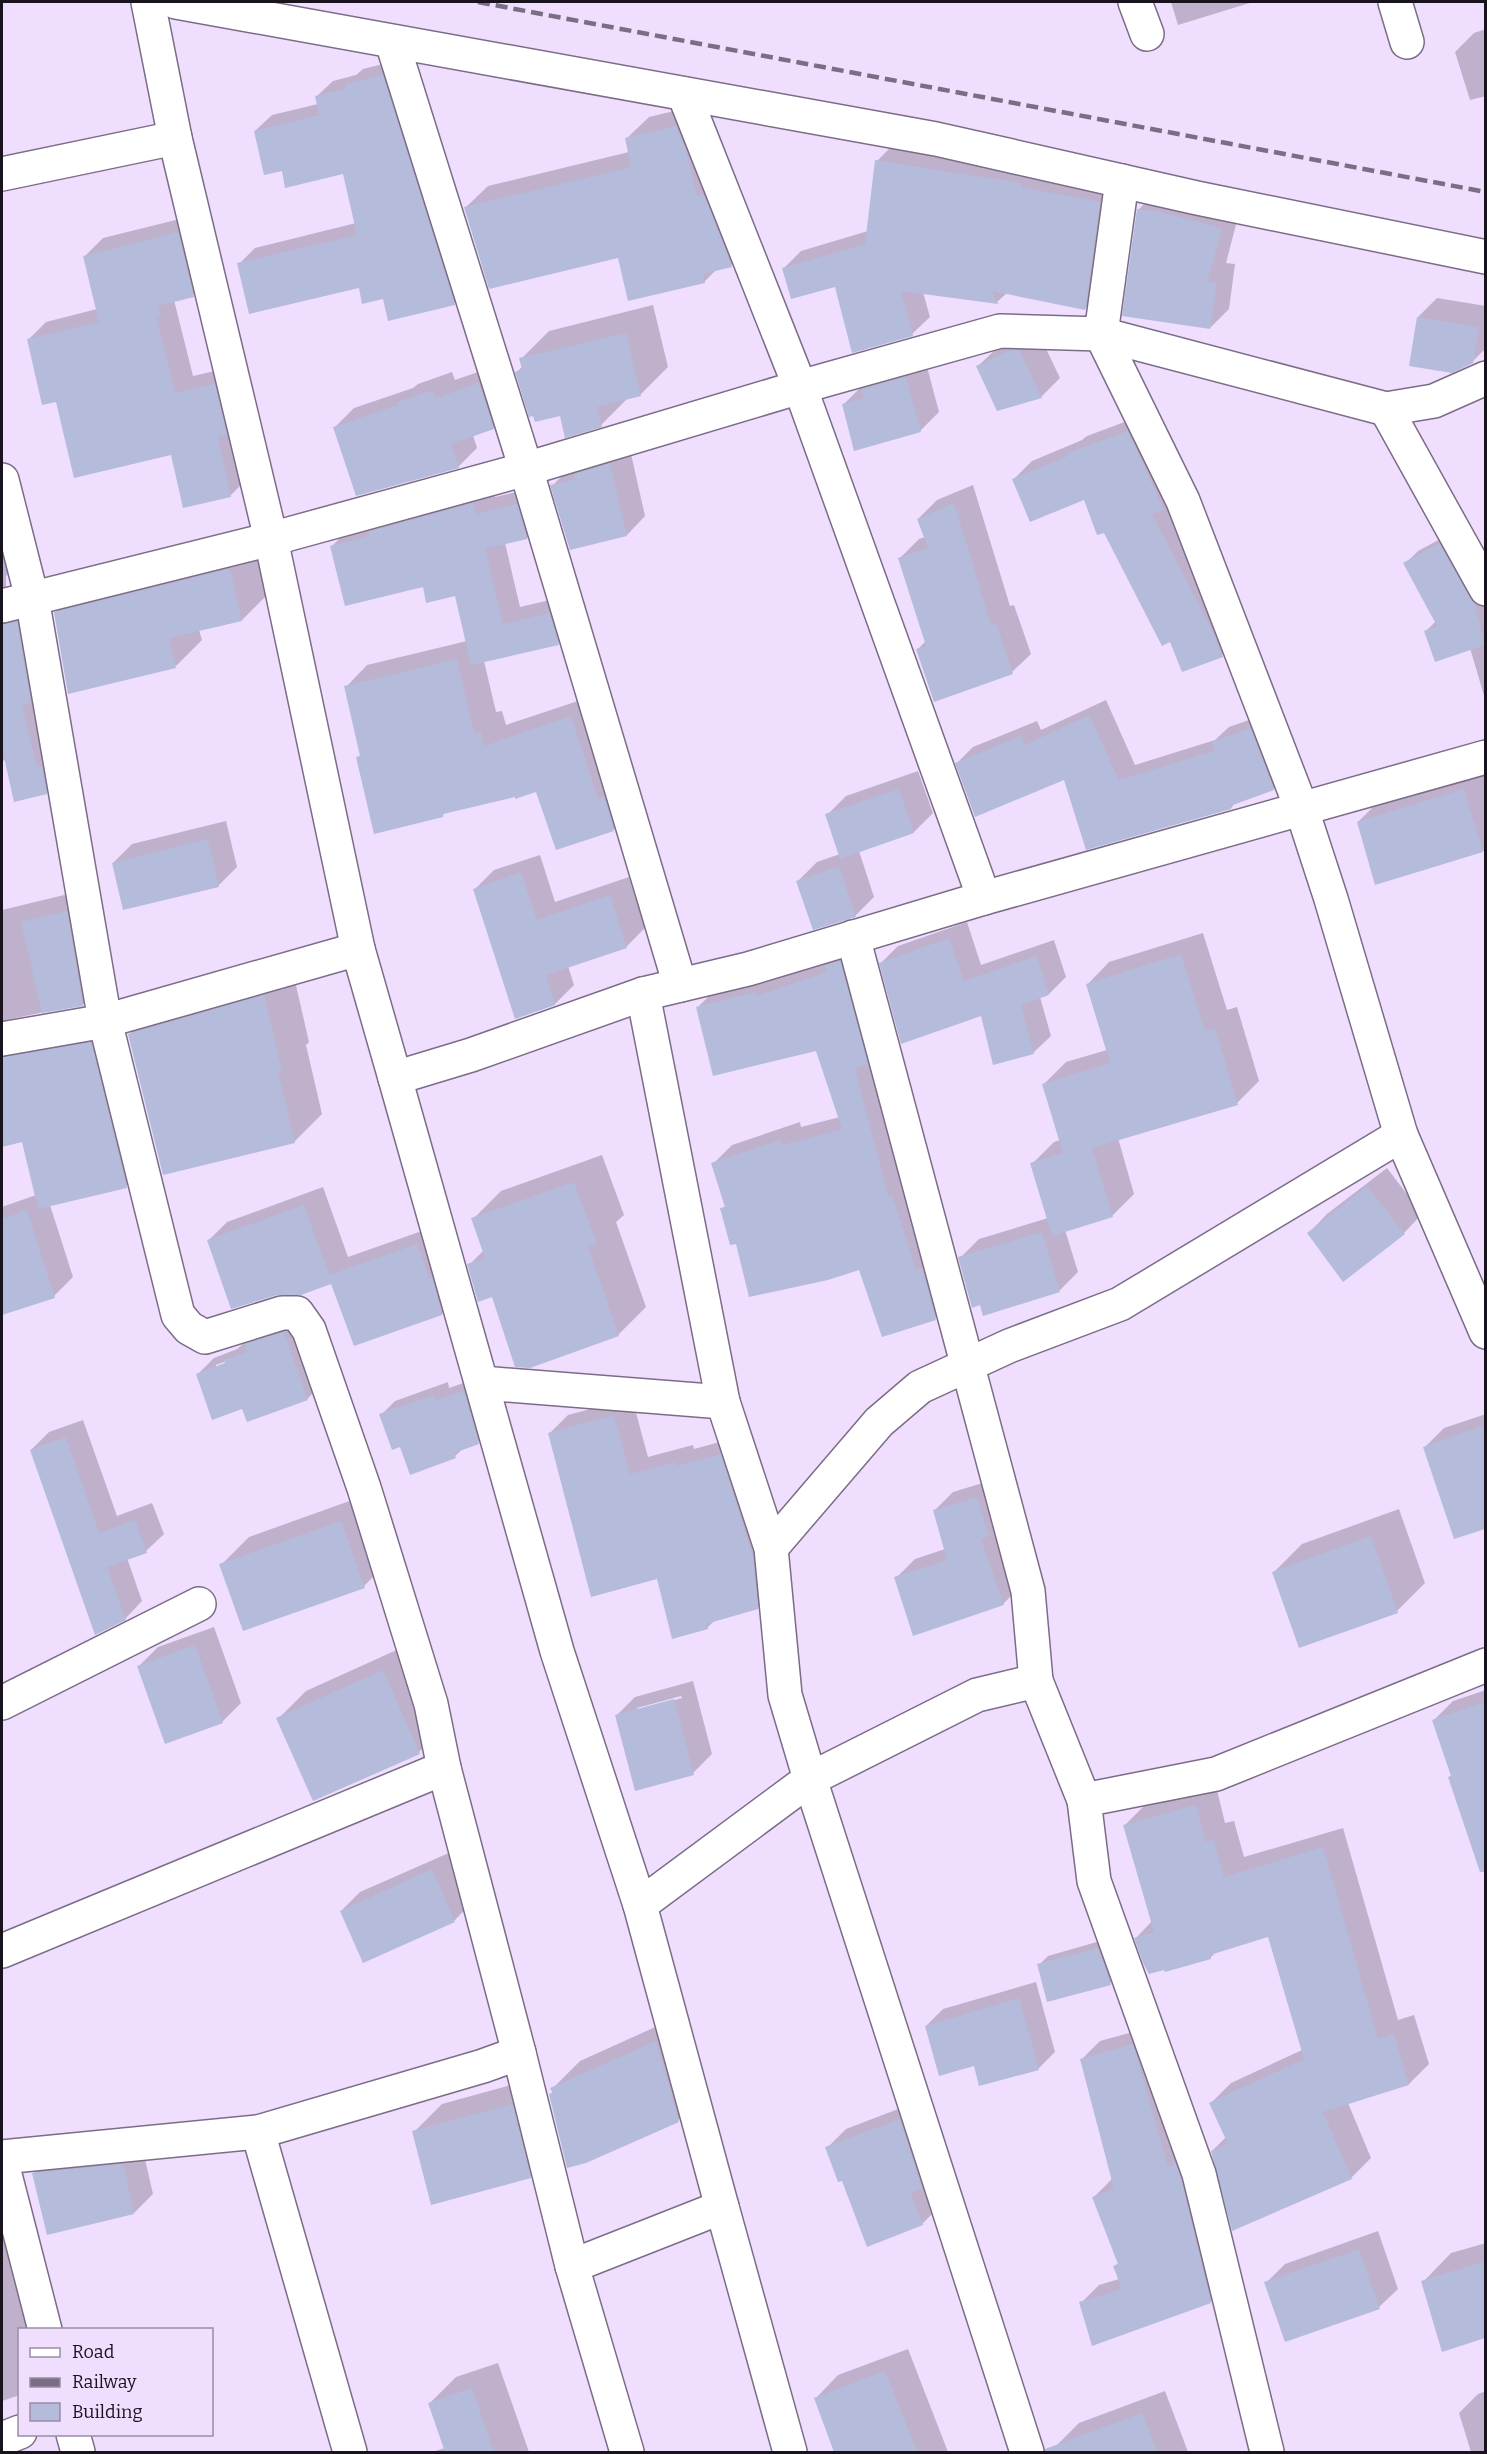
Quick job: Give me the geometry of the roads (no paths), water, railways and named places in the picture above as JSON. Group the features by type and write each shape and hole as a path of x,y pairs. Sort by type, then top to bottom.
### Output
{"street":[{"path":"148,2 175,138 271,538 358,949 557,1651 640,1905 790,2452"},
{"path":"176,2 936,139 1122,181 1485,256"},
{"path":"1135,2 1147,34"},
{"path":"1395,2 1407,42"},
{"path":"392,42 525,469 680,985"},
{"path":"684,94 800,387 984,898"},
{"path":"2,174 175,138"},
{"path":"1122,181 1101,334 1183,501 1302,810 1331,899 1401,1135 1485,1332"},
{"path":"17,602 271,538 525,469 800,387 1000,331 1101,334 1386,409 1434,401 1485,378"},
{"path":"1386,409 1485,589"},
{"path":"2,480 17,602 105,1021 178,1315 189,1328 205,1337 282,1313 297,1314 309,1330 364,1488 431,1704 444,1768 572,2266 627,2452"},
{"path":"395,1078 471,1055 644,994 748,969 984,898 1485,757"},
{"path":"853,937 1028,1591 1036,1681 1084,1800 1094,1881 1199,2174 1267,2452"},
{"path":"2,1039 105,1021 358,949"},
{"path":"644,994 723,1402 771,1548 786,1695 810,1779 1027,2452"},
{"path":"771,1548 879,1422 920,1387 1010,1346 1120,1304 1401,1135"},
{"path":"482,1383 723,1402"},
{"path":"2,1703 199,1604"},
{"path":"1084,1800 1216,1774 1485,1665"},
{"path":"640,1905 810,1779 977,1695 1036,1681"},
{"path":"2,1951 444,1768"},
{"path":"2,2157 258,2132 483,2066 519,2053"},
{"path":"258,2132 350,2452"},
{"path":"2,2163 44,2328"},
{"path":"572,2266 722,2207"},
{"path":"2,2439 18,2433"},
{"path":"74,2436 78,2452"}],"railway":[{"path":"478,2 1486,192"}]}
